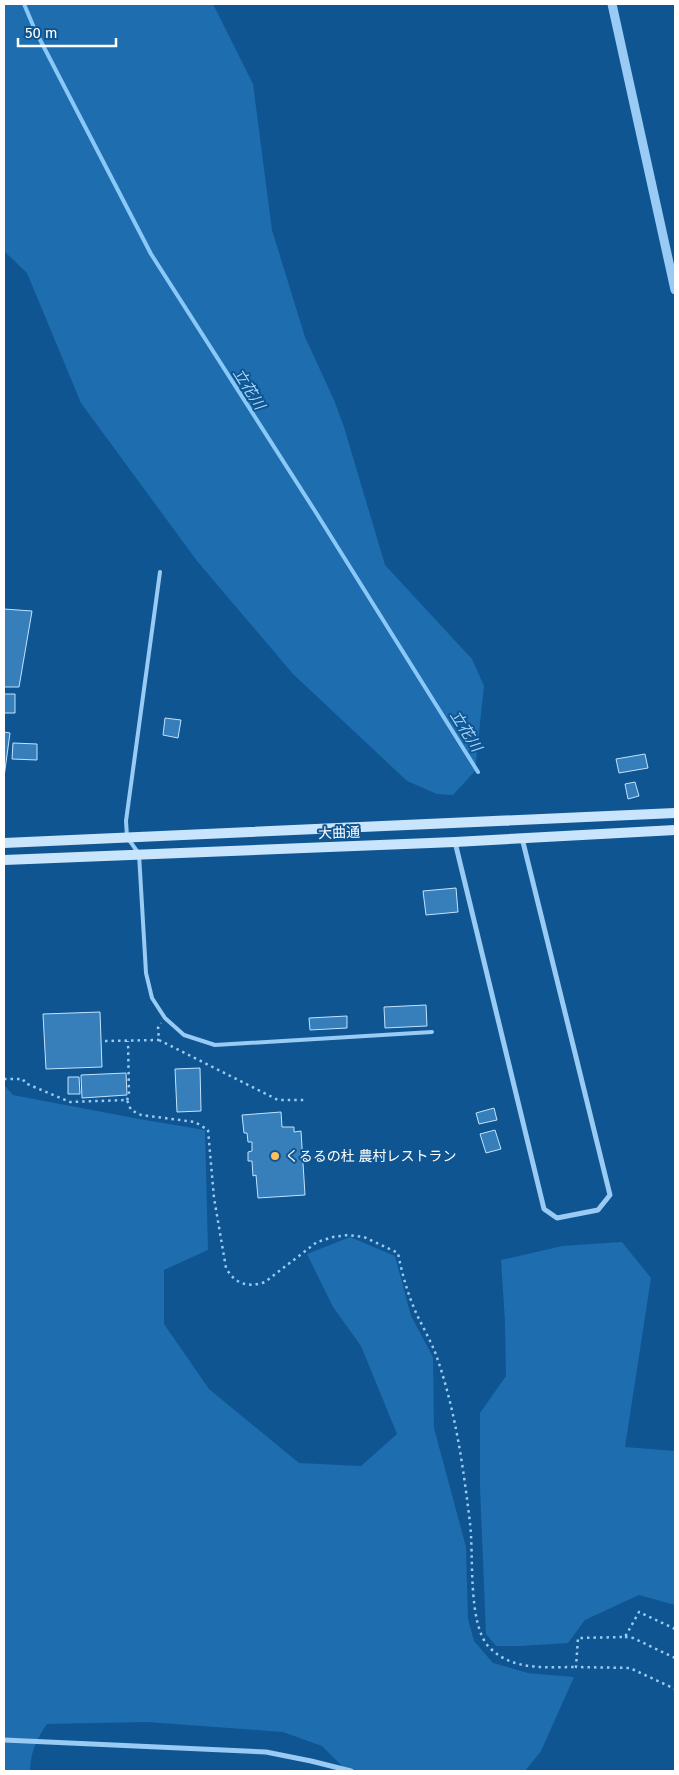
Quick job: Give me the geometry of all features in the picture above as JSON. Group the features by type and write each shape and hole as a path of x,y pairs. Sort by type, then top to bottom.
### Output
{"main road":[{"name":"大曲通","path":"4,843 675,813"},
{"name":"大曲通","path":"4,860 455,842 675,830"}],"street":[{"path":"612,4 675,290"},
{"path":"455,842 544,1208 557,1218 598,1210 610,1195 522,838"},
{"path":"4,1740 266,1752 351,1771"}],"lane":[{"path":"160,572 126,821 127,837 139,854 146,974 152,998 165,1018 184,1035 215,1045 432,1032"}],"path":[{"path":"159,1040 158,1028 165,1018"},
{"path":"105,1041 159,1040 278,1100 305,1100"},
{"path":"128,1041 129,1095 127,1100 131,1110 141,1115 194,1122 208,1130 214,1198 226,1268 239,1283 257,1285 265,1282 317,1242 333,1237 348,1235 364,1237 398,1253 408,1293 435,1353 458,1438 470,1525 475,1615 481,1635 489,1648 515,1664 534,1667 630,1668 675,1690"},
{"path":"4,1079 23,1079 25,1084 70,1102 127,1100"},
{"path":"625,1637 639,1612 675,1629"},
{"path":"576,1667 578,1638 633,1638 675,1658"}],"shaded area":[{"path":"4,4 213,4 253,84 272,230 305,337 334,400 344,427 385,565 472,659 484,686 475,771 453,795 437,794 407,781 293,674 197,561 81,403 27,273 4,251"},
{"path":"4,1085 13,1095 205,1130 208,1250 164,1270 164,1324 209,1389 299,1463 361,1466 397,1434 361,1346 333,1307 307,1254 350,1237 395,1256 411,1316 433,1357 434,1428 466,1547 468,1619 474,1641 493,1663 528,1673 574,1677 541,1751 525,1771 347,1771 322,1746 283,1732 147,1722 47,1724 35,1746 31,1758 30,1771 4,1771"},
{"path":"622,1242 651,1278 625,1447 675,1451 675,1605 639,1595 585,1620 568,1643 496,1646 486,1634 480,1487 480,1413 506,1376 501,1260 562,1246"}],"building":[{"path":"4,609 32,611 19,687 4,687"},
{"path":"4,694 15,694 15,713 4,713"},
{"path":"165,718 181,720 178,738 163,735"},
{"path":"4,732 10,733 4,777"},
{"path":"13,743 37,744 37,760 12,759"},
{"path":"645,754 648,768 619,773 616,759"},
{"path":"635,782 639,796 628,799 625,784"},
{"path":"456,888 458,912 426,915 423,891"},
{"path":"426,1005 427,1026 385,1028 384,1007"},
{"path":"100,1012 102,1067 46,1069 43,1014"},
{"path":"347,1016 347,1028 310,1030 309,1018"},
{"path":"200,1068 201,1111 177,1112 175,1069"},
{"path":"126,1073 127,1095 82,1098 81,1075"},
{"path":"68,1077 79,1077 80,1094 68,1094"},
{"path":"494,1108 497,1120 479,1124 476,1113"},
{"name":"くるるの杜 農村レストラン","path":"281,1112 282,1127 294,1127 294,1132 301,1131 305,1195 258,1198 256,1175 253,1176 252,1161 248,1161 248,1152 252,1151 252,1142 248,1142 247,1133 244,1133 242,1115"},
{"path":"495,1130 501,1149 486,1153 480,1134"}],"waterway":[{"name":"立花川","path":"24,4 35,30 151,254 478,772"}],"place":[{"name":"くるるの杜 農村レストラン","path":"275,1156"}]}
